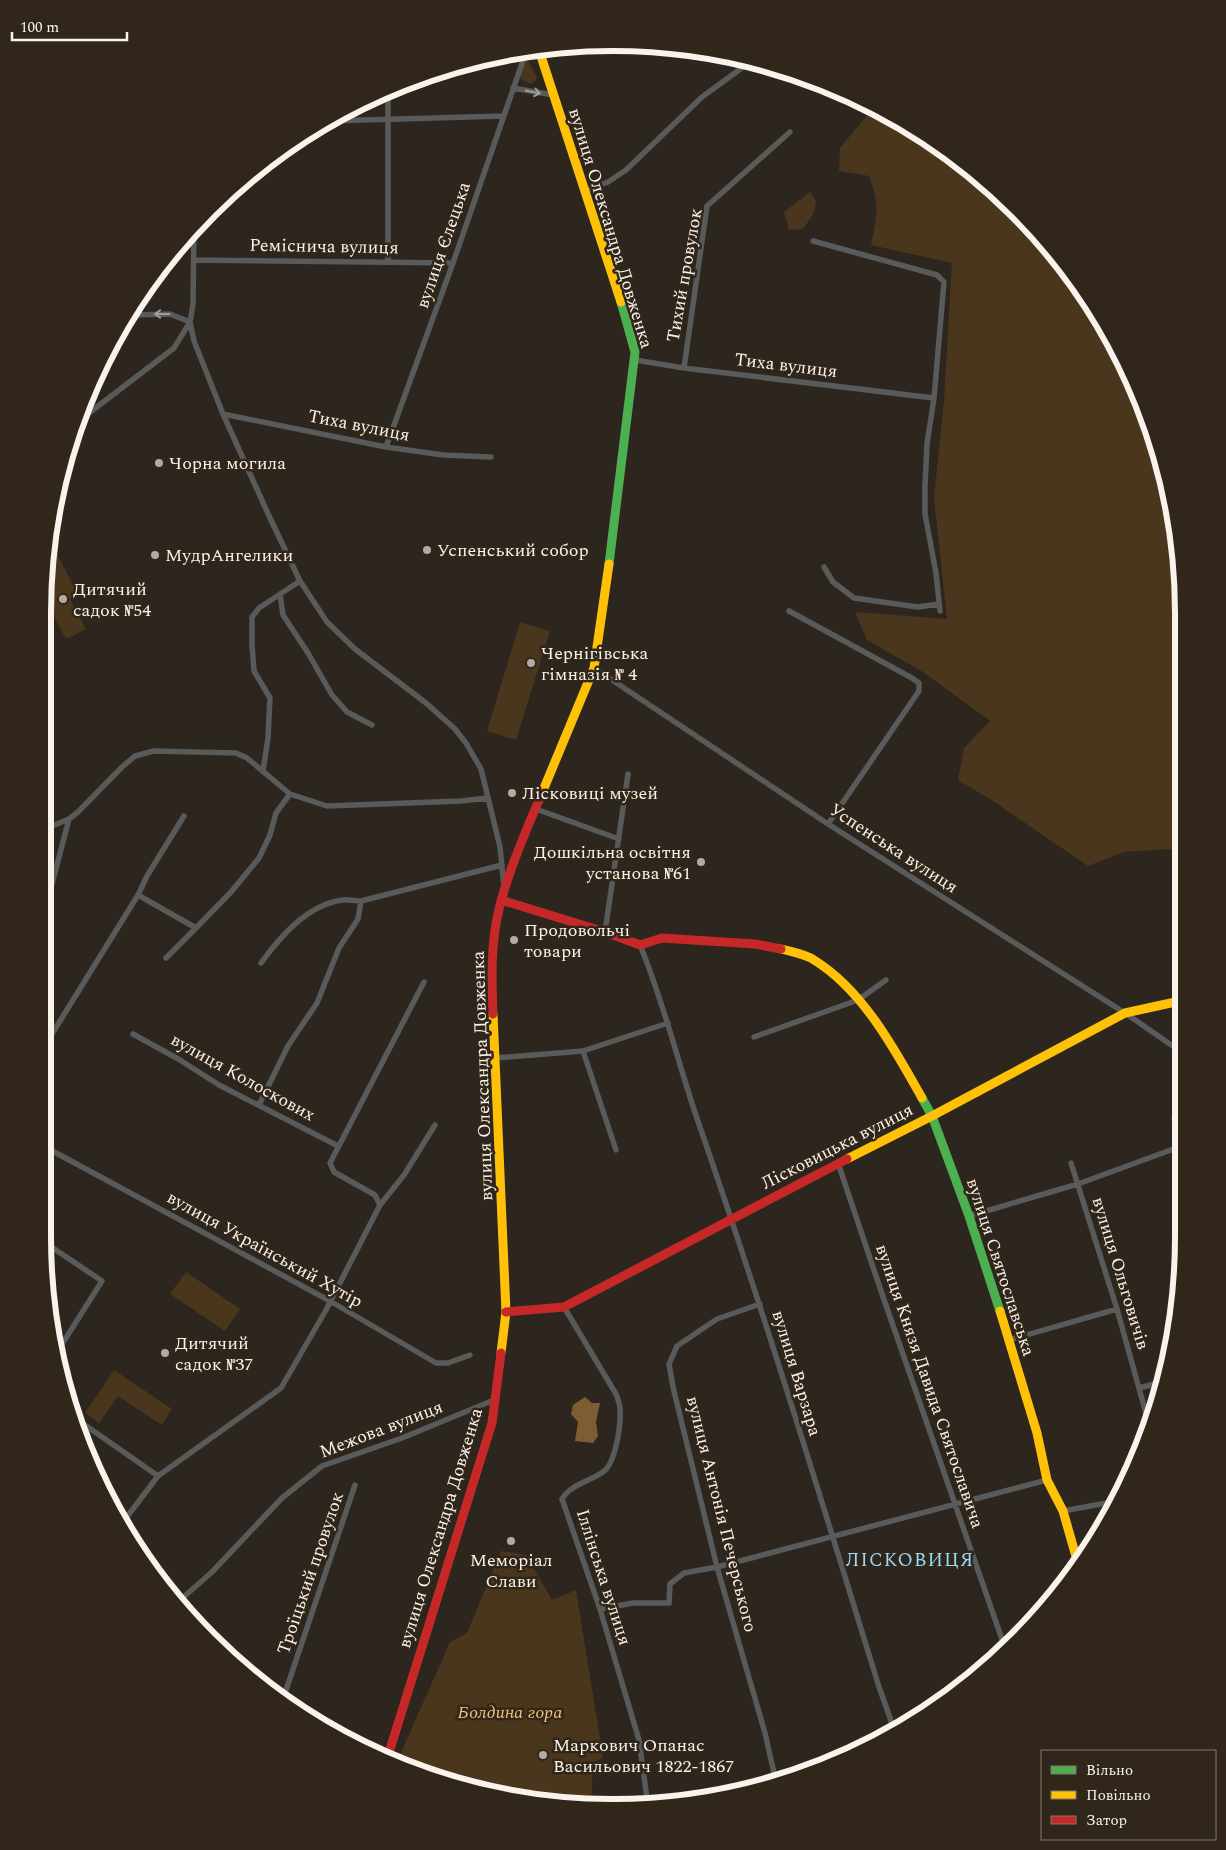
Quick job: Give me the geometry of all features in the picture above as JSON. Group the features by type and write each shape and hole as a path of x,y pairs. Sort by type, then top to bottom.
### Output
{"main road":[{"name":"вулиця Олександра Довженка","path":"389,1752 492,1423 506,1312 492,966 495,928 503,896 536,809 594,668 635,360 635,352 619,296 541,56"},
{"path":"503,896 640,944"},
{"name":"вулиця Святославська","path":"640,944 662,938 755,944 793,952 813,959 845,984 895,1050 932,1116 968,1216 1037,1433 1047,1480 1063,1511 1076,1555"},
{"name":"Лісковицька вулиця","path":"506,1312 564,1307 838,1163 932,1116 1024,1065 1125,1013 1175,1002"}],"street":[{"name":"вулиця Єлецька","path":"386,447 453,263 524,59"},
{"path":"584,191 608,182 626,170 702,97 744,67"},
{"path":"513,88 553,95"},
{"path":"388,99 388,261"},
{"path":"343,121 503,116"},
{"name":"Тихий провулок","path":"684,368 707,206 790,132"},
{"path":"194,240 190,322 194,342 223,414 257,490 300,581 327,622 356,649 426,703 466,743 481,770 500,846 503,896"},
{"path":"813,241 937,275 944,282 934,398 927,444 925,514 936,572 939,607 918,608 854,598 833,582 824,567"},
{"name":"Реміснича вулиця","path":"194,260 453,263"},
{"path":"138,315 170,314 190,322"},
{"path":"88,414 174,348 190,322"},
{"name":"Тиха вулиця","path":"635,360 684,368 934,398"},
{"name":"Тиха вулиця","path":"223,414 386,447 443,456 491,457"},
{"path":"263,771 268,738 270,698 254,670 252,617 258,608 300,581"},
{"path":"280,594 283,615 332,695 347,712 372,725"},
{"path":"789,611 920,683 919,691 828,824"},
{"name":"Успенська вулиця","path":"594,668 828,824 1125,1013 1175,1048"},
{"path":"51,826 69,819 78,812 135,756 154,751 236,753 247,758 290,794 327,806 461,801 488,798"},
{"path":"605,932 628,774"},
{"path":"166,958 232,892 259,858 270,835 276,813 290,794"},
{"path":"536,809 619,839"},
{"path":"51,1036 138,895 147,876 184,816"},
{"path":"51,888 69,819"},
{"path":"261,964 283,936 308,914 326,904 342,900 361,901 502,865"},
{"path":"138,895 196,928"},
{"path":"259,1105 288,1046 317,1003 339,948 358,919 361,901"},
{"name":"вулиця Варзара","path":"640,944 668,1023 687,1090 760,1304 878,1684 893,1724"},
{"path":"754,1037 858,1000 886,980"},
{"path":"380,1205 374,1195 334,1172 330,1163 424,982"},
{"path":"495,1058 583,1051 668,1023"},
{"name":"вулиця Колоскових","path":"133,1034 180,1060 219,1085 338,1146"},
{"path":"583,1051 616,1150"},
{"path":"127,1517 158,1476 281,1388 330,1302 380,1205 404,1175 435,1125"},
{"name":"вулиця Ольговичів","path":"968,1216 1078,1184 1175,1149"},
{"name":"вулиця Український Хутір","path":"51,1150 330,1302 436,1363 448,1363 470,1355"},
{"name":"вулиця Князя Давида Святославича","path":"838,1163 1003,1641"},
{"name":"вулиця Ольговичів","path":"1071,1163 1117,1309 1146,1414"},
{"path":"51,1247 102,1281 62,1345"},
{"name":"вулиця Антонія Печерського","path":"760,1304 717,1319 677,1346 669,1364 717,1567 765,1733 774,1775"},
{"name":"Іллінська вулиця","path":"564,1307 616,1394 620,1408 618,1437 610,1466 604,1472 567,1491 562,1499 600,1609 639,1740 647,1798"},
{"path":"1009,1340 1117,1309"},
{"path":"1139,1388 1155,1384"},
{"name":"Межова вулиця","path":"183,1598 212,1572 282,1498 322,1466 402,1438 494,1400"},
{"path":"83,1424 158,1476"},
{"path":"600,1609 633,1603 669,1603 670,1584 684,1573 717,1567 1047,1480"},
{"name":"Троїцький провулок","path":"285,1693 355,1485"},
{"path":"1063,1511 1107,1504"}],"green space":[{"path":"527,59 537,77 531,84 520,77 525,60"},
{"path":"869,113 925,146 955,167 1010,216 1059,271 1080,301 1117,365 1145,432 1156,468 1170,540 1174,576 1175,613 1175,851 1171,849 1124,852 1088,866 990,799 958,780 964,748 990,721 923,672 867,640 855,612 947,619 934,498 944,400 952,263 871,245 875,226 876,202 869,176 839,171 840,148"},
{"path":"810,192 816,201 814,213 803,229 789,230 784,212"},
{"path":"55,550 78,595 70,599 86,629 66,639 51,611"},
{"path":"520,622 550,631 516,740 487,731"},
{"path":"186,1272 240,1309 225,1331 170,1294"},
{"path":"114,1370 172,1409 162,1425 118,1396 99,1423 85,1413"},
{"name":"Болдина гора","path":"501,1551 526,1555 552,1600 576,1590 603,1757 593,1764 591,1798 540,1794 503,1788 468,1780 399,1757 450,1642 467,1633"}],"shaded area":[{"path":"585,1397 592,1403 600,1403 596,1422 598,1436 593,1443 575,1441 578,1422 571,1414 573,1405"}],"traffic: fast":[{"path":"609,564 635,352 621,302"},
{"path":"922,1098 932,1116 969,1216 1000,1311"}],"traffic: slow":[{"path":"541,56 621,302"},
{"path":"542,793 594,668 609,564"},
{"path":"781,949 810,958 848,987 863,1004 889,1041 922,1098"},
{"path":"847,1159 1125,1013 1175,1002"},
{"path":"493,1014 506,1312 501,1353"},
{"path":"1000,1311 1037,1433 1047,1480 1063,1511 1076,1555"}],"traffic: jam":[{"path":"493,1014 493,951 498,913 514,860 542,793"},
{"path":"501,900 605,932 640,945 662,938 755,944 781,949"},
{"path":"506,1312 564,1307 847,1159"},
{"path":"389,1752 492,1423 501,1353"}],"place":[{"name":"Чорна могила","path":"159,463"},
{"name":"Успенський собор","path":"427,550"},
{"name":"МудрАнгелики","path":"155,555"},
{"name":"Дитячий садок №54","path":"63,599"},
{"name":"Чернігівська гімназія № 4","path":"531,663"},
{"name":"Лісковиці музей","path":"512,793"},
{"name":"Дошкільна освітня установа №61","path":"701,862"},
{"name":"Продовольчі товари","path":"514,940"},
{"name":"Дитячий садок №37","path":"165,1353"},
{"name":"Меморіал Слави","path":"511,1541"},
{"name":"Маркович Опанас Васильович 1822-1867","path":"543,1755"}],"district":[{"name":"ЛІСКОВИЦЯ","path":"910,1559"}]}
